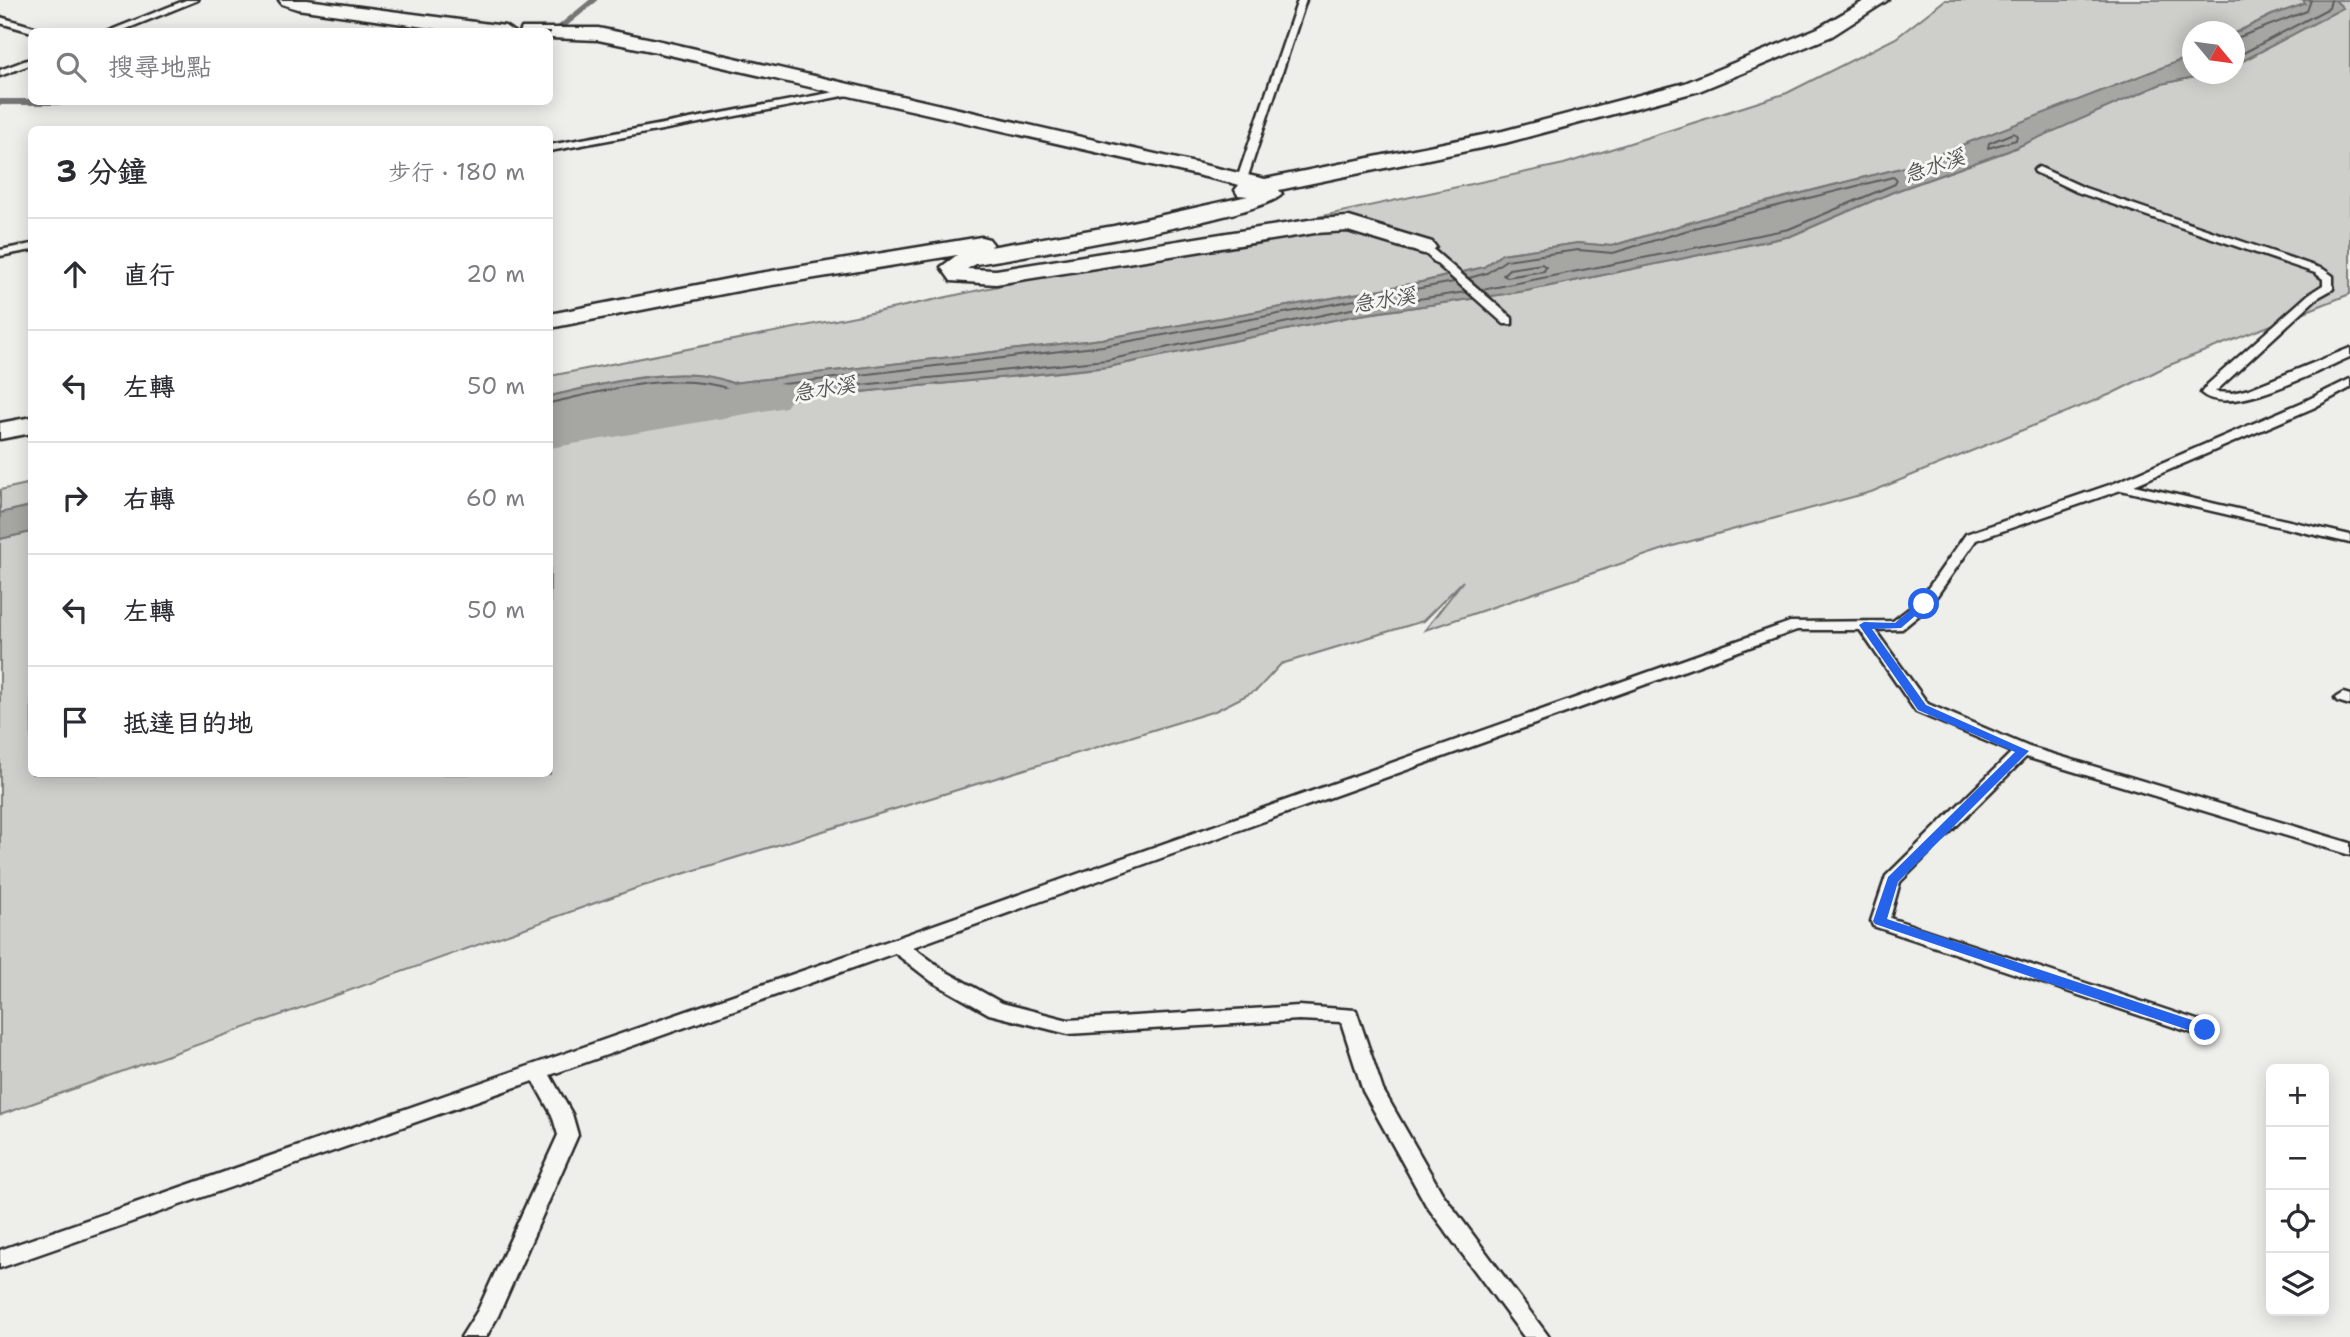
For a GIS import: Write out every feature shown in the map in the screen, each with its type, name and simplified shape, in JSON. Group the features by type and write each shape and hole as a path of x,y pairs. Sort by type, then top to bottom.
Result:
{"street":[{"path":"288,0 296,4 475,28"},
{"path":"553,320 748,282 1077,229 1253,183 1505,137 1692,87 1825,32 1879,0"},
{"path":"553,33 598,34 856,91 1253,183 1271,194 1254,202 1114,233 969,258 953,267 960,276 996,277 1288,230 1349,224 1424,247"},
{"path":"0,431 28,426"}],"lane":[{"path":"120,28 194,0"},
{"path":"1253,183 1302,0"},
{"path":"0,20 28,28"},
{"path":"0,73 28,62"},
{"path":"553,147 856,91"},
{"path":"2039,170 2081,190 2319,271 2329,278 2329,287 2313,296 2212,387 2207,393 2209,397 2219,400 2251,393 2350,352"},
{"path":"1424,247 1508,321"},
{"path":"0,253 28,248"},
{"path":"0,1259 898,945 1795,625 1898,626 1924,604 1971,537 2120,486 2308,405 2350,383"},
{"path":"2120,486 2350,539"},
{"path":"1864,625 1922,708 2023,751 2238,813 2350,849"},
{"path":"2023,751 1892,880 1880,921 2205,1030"},
{"path":"898,945 938,976 996,1009 1068,1027 1299,1013 1349,1015 1373,1091 1434,1199 1537,1337"},
{"path":"473,1337 487,1316 568,1135 562,1114 538,1072"}],"shaded area":[{"path":"1945,0 2303,0 2305,4 2272,15 2245,28 2245,21 2182,21 2182,60 1905,167 1719,214 1611,246 1578,243 1502,254 1484,267 1421,282 1102,339 732,383 712,377 666,375 592,386 553,395 553,375 891,309 1564,164 1787,93 1896,38"},
{"path":"2335,0 2350,0 2350,294 2167,366 2111,394 1871,492 1673,546 1425,630 1463,581 1423,621 1281,664 1257,690 1215,711 640,887 0,1115 0,539 28,533 28,777 553,777 553,429 634,415 1108,367 1353,316 1526,291 1791,236 1893,192 2008,151 2161,84 2182,80 2182,84 2245,84 2245,60 2342,8"},
{"path":"28,484 28,507 0,513 0,490"}],"water":[{"path":"2303,0 2335,0 2343,8 2245,60 2245,28 2272,15 2305,4"},
{"path":"2182,60 2182,80 2161,84 2008,151 1893,192 1791,236 1526,291 1353,316 1108,367 634,415 553,429 553,395 642,377 690,375 712,377 732,383 1102,339 1422,282 1484,267 1502,254 1578,243 1612,246 1719,214 1905,167"},
{"path":"28,507 28,533 0,539 0,513"}],"waterway":[{"path":"553,34 594,0"},
{"path":"0,102 28,102"},
{"name":"急水溪","path":"553,432 768,396"}],"route":[{"path":"1924,604 1898,626 1864,625 1922,708 2023,751 1892,880 1880,921 2205,1030"}]}
